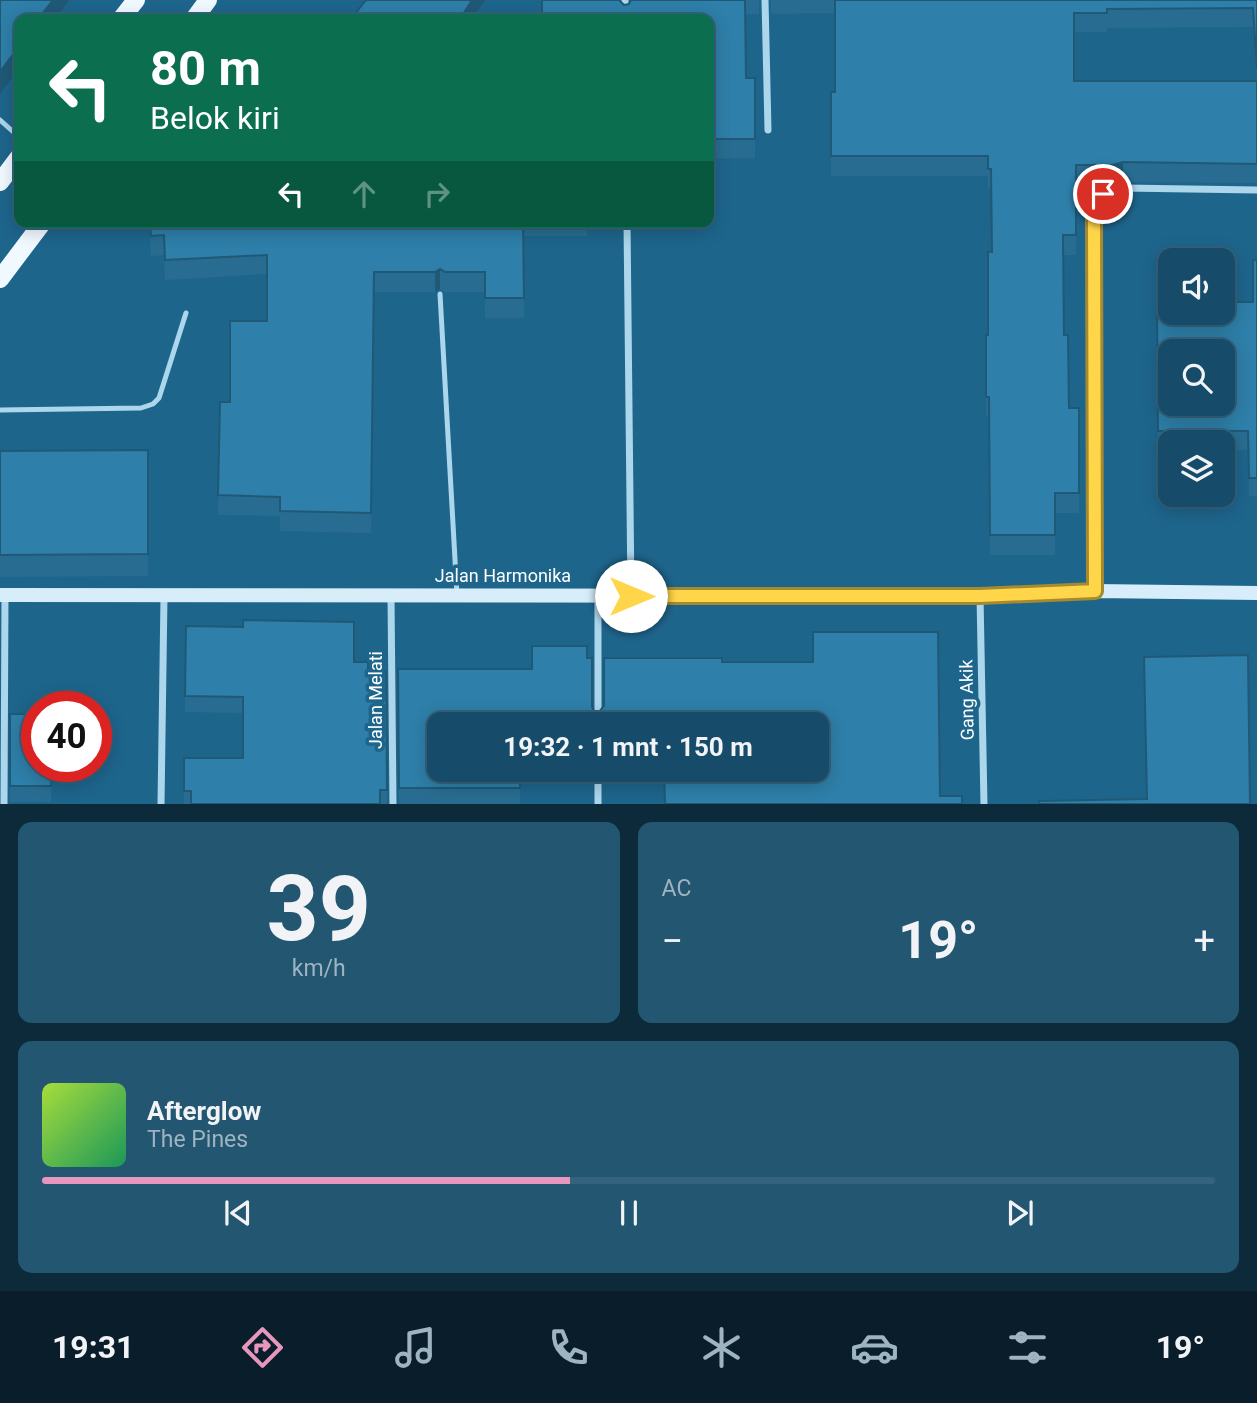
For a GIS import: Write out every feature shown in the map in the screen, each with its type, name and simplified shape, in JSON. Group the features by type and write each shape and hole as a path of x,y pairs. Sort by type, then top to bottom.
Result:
{"main road":[{"path":"125,14 136,0"},
{"path":"0,182 14,163"},
{"path":"0,279 38,228"}],"street":[{"path":"765,0 768,130"},
{"path":"1095,591 1094,215 1103,194 1123,188 1257,190"},
{"path":"627,228 631,596"},
{"name":"Jalan Harmonika","path":"2,595 980,596 1095,591 1257,593"},
{"path":"2,595 4,804"},
{"path":"161,804 164,595"},
{"name":"Jalan Melati","path":"391,595 393,804"},
{"path":"598,596 598,712"},
{"name":"Gang Akik","path":"980,596 984,804"},
{"path":"598,782 598,804"}],"lane":[{"path":"0,120 14,133"},
{"path":"440,294 457,595"},
{"path":"0,410 141,408 153,404 159,398 186,313"}],"building":[{"path":"0,0 53,0 42,14 14,14 14,53 0,72"},
{"path":"366,0 472,0 463,14 355,14"},
{"path":"542,0 619,0 624,5 631,0 745,0 746,78 755,78 755,139 714,139 714,14 542,14"},
{"path":"835,0 1257,0 1257,69 1253,8 1107,9 1107,13 1074,13 1074,81 1257,81 1257,164 1123,162 1112,165 1076,165 1076,235 1063,235 1064,335 1068,335 1069,408 1079,408 1079,493 1055,493 1055,535 990,535 986,335 988,252 992,252 991,169 988,169 988,156 831,156 831,92 835,92"},
{"path":"150,228 523,228 524,298 485,298 485,272 445,272 440,269 435,272 374,272 371,513 280,511 280,497 218,495 220,402 230,402 230,321 267,321 267,255 165,260 164,235 151,236"},
{"path":"1253,260 1257,260 1257,478 1249,478 1248,431 1158,431 1157,303 1158,325 1235,325 1235,302 1253,302"},
{"path":"148,450 148,554 0,555 0,451"},
{"path":"243,620 354,622 354,662 368,662 368,671 386,671 387,790 380,790 380,804 191,804 191,791 184,791 184,758 243,758 243,697 185,696 186,626 243,627"},
{"path":"813,632 938,632 940,796 962,796 962,804 665,804 664,782 829,782 829,712 599,712 604,706 604,658 722,658 722,662 813,662"},
{"path":"532,646 587,646 587,658 592,658 594,711 599,712 427,712 427,782 520,782 520,788 399,788 398,669 532,669"},
{"path":"1248,655 1250,804 1039,804 1039,801 1147,799 1144,657"},
{"path":"10,714 21,714 21,782 51,782 51,786 10,786"}],"route":[{"path":"631,596 980,596 1095,591 1094,215 1103,194"}]}
